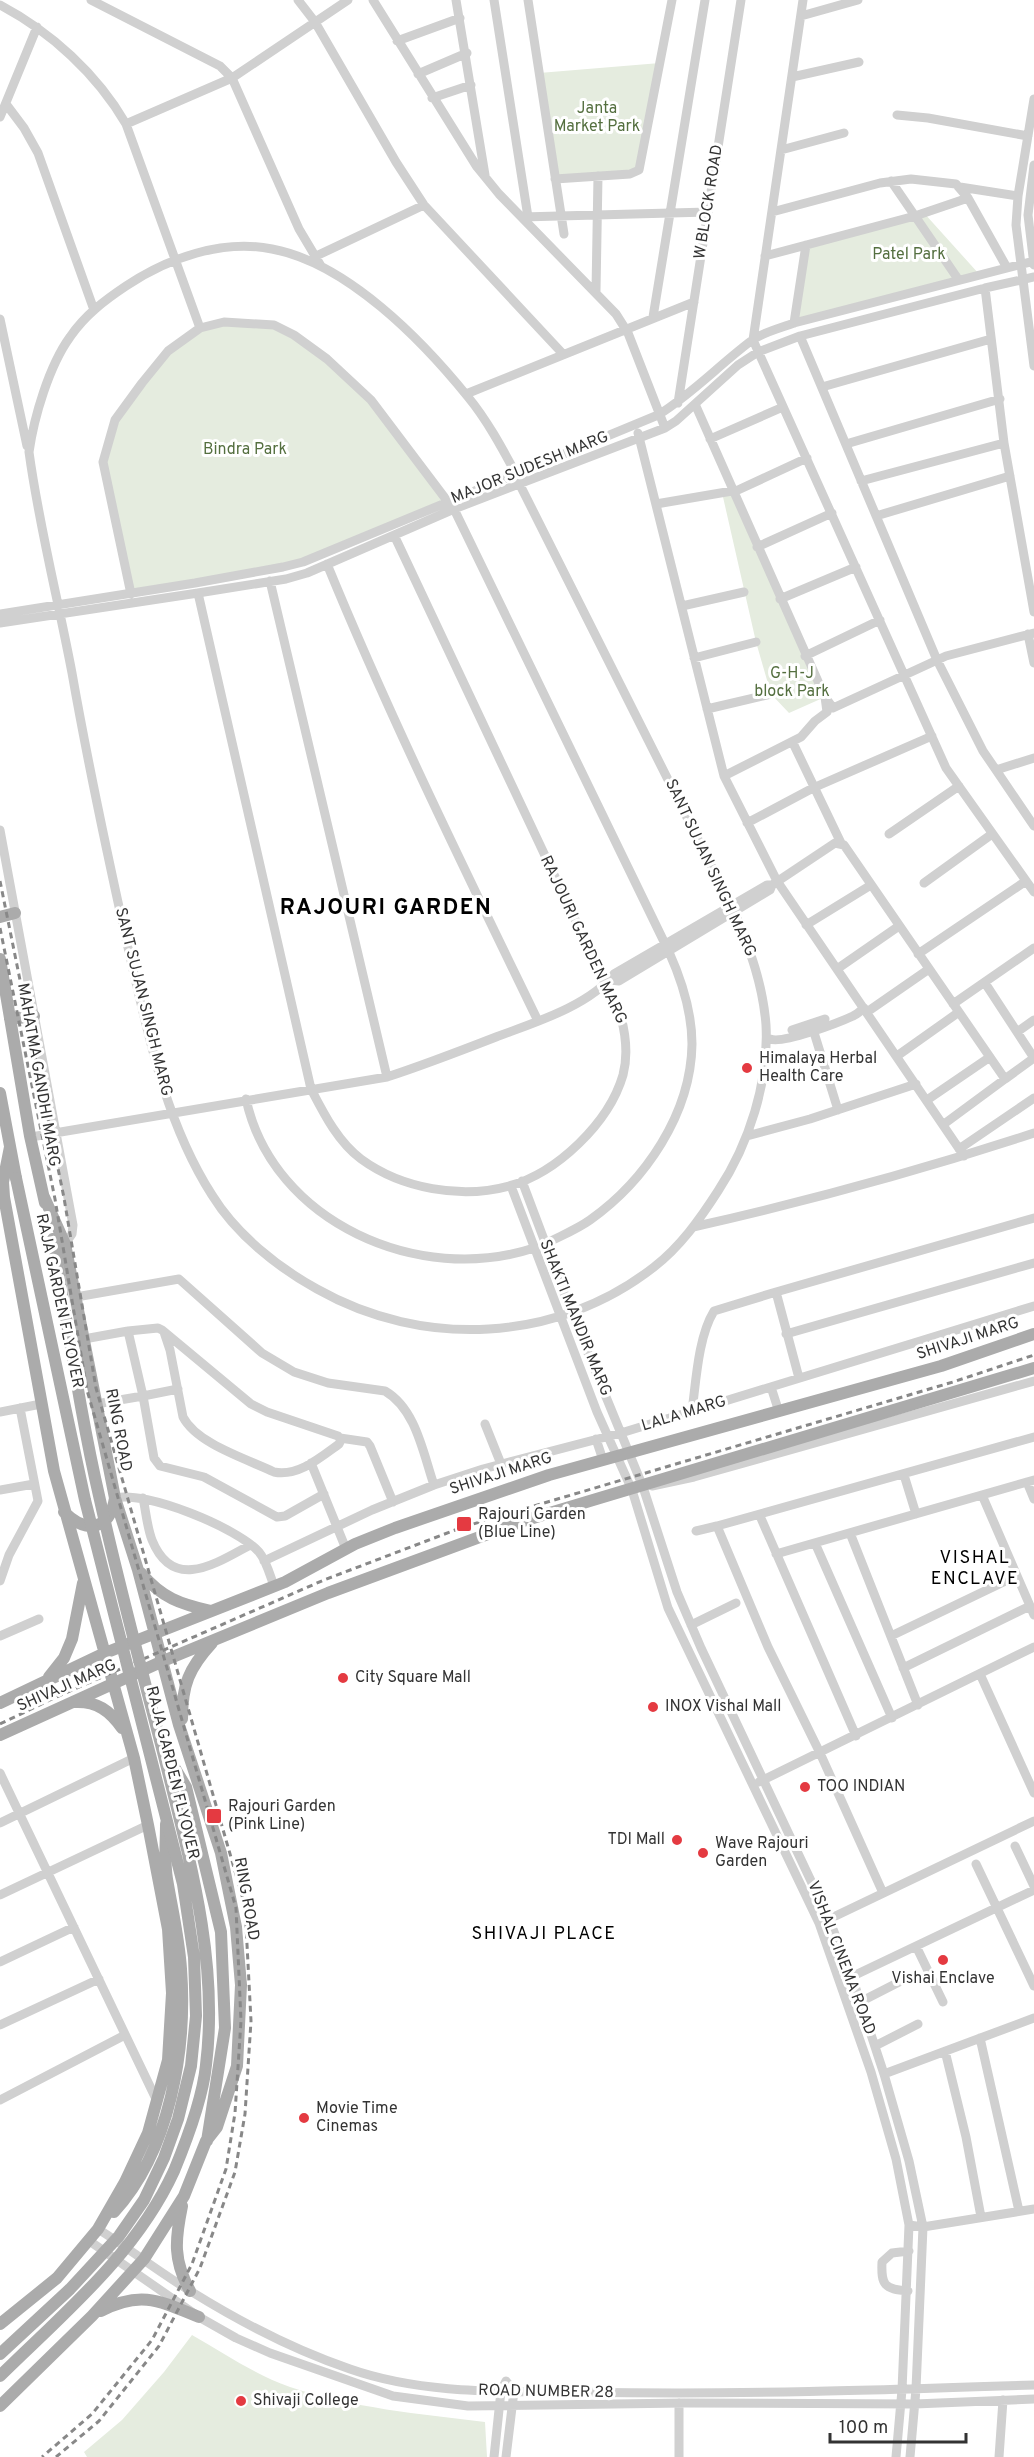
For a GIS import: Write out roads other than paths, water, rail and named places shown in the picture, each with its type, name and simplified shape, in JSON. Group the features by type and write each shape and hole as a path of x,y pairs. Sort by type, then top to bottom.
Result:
{"main road":[{"path":"0,917 15,913"},
{"name":"MAHATMA GANDHI MARG","path":"0,959 31,1137 44,1197"},
{"path":"10,1019 34,1016"},
{"path":"0,1093 5,1147 2,1182 41,1404 64,1511 85,1576 98,1635 134,1758 168,1929 172,1993 168,2060 148,2133 125,2182 98,2229"},
{"name":"RAJA GARDEN FLYOVER","path":"0,2354 70,2289 119,2236 144,2200 164,2158 178,2119 191,2066 196,2016 194,1957 183,1884 85,1500 16,1178 5,1147"},
{"name":"RAJA GARDEN FLYOVER","path":"0,2377 105,2272 129,2245 156,2208 175,2168 190,2127 206,2067 209,2018 206,1957 196,1883 99,1498 44,1197"},
{"name":"RING ROAD","path":"0,2406 92,2316 144,2259 184,2196 207,2141 218,2127 237,2066 241,1985 237,1927 221,1852 183,1735 138,1570 115,1498 65,1244 44,1197"},
{"name":"SHIVAJI MARG","path":"0,1703 105,1653 274,1586 346,1549 395,1528 549,1475 941,1366 1034,1334"},
{"name":"SHIVAJI MARG","path":"0,1735 112,1684 328,1593 523,1521 1034,1368"},
{"path":"64,1511 74,1522 83,1526 95,1525 109,1517 115,1498"},
{"path":"138,1570 154,1589 170,1599 212,1611"},
{"path":"46,1681 64,1658 72,1639 85,1576"},
{"path":"183,1735 182,1699 186,1679 198,1659 215,1640"},
{"path":"73,1702 96,1704 114,1716 128,1737"},
{"path":"161,1744 186,1787 221,1932 225,2028 207,2141"},
{"path":"0,2324 57,2278 131,2193 148,2161 163,2122 173,2089 180,2048 183,2006 176,1925 167,1878 166,1813"},
{"path":"184,2196 176,2250 181,2274 190,2292"},
{"path":"92,2316 118,2302 137,2298 157,2300 199,2317"},
{"path":"0,2377 15,2391"}],"street":[{"path":"91,0 220,66 232,78 314,257 321,266"},
{"path":"298,0 315,22 396,162 424,205 563,354"},
{"path":"126,124 232,78 348,0"},
{"path":"373,0 432,98 485,178 616,314 625,328 665,428"},
{"path":"456,0 467,53 485,178"},
{"path":"494,0 525,217"},
{"path":"528,0 564,234"},
{"path":"555,179 630,174 639,170 672,0"},
{"path":"653,317 705,0"},
{"name":"W BLOCK ROAD","path":"678,403 741,0"},
{"path":"804,0 753,340 946,768 1034,892"},
{"path":"801,16 858,0"},
{"path":"0,6 37,27 104,89 126,124 200,328"},
{"path":"398,41 460,18"},
{"path":"0,117 37,27"},
{"path":"418,74 467,53"},
{"path":"792,77 859,62"},
{"path":"432,98 471,85"},
{"path":"1034,99 1016,222 1022,279 1032,334 1034,366"},
{"path":"6,104 24,128 38,153 94,310"},
{"path":"897,115 1028,136"},
{"path":"781,150 844,133"},
{"path":"1034,165 1031,220 1034,262"},
{"path":"596,291 598,176"},
{"path":"772,212 891,181 919,179 1018,196"},
{"path":"891,181 958,279"},
{"path":"960,187 1006,266"},
{"path":"765,256 915,216 968,198"},
{"path":"314,257 424,205"},
{"path":"525,217 597,213 708,212"},
{"path":"1016,222 1031,220"},
{"path":"794,323 806,245"},
{"name":"SANT SUJAN SINGH MARG","path":"252,246 287,252 321,266 395,319 466,394 496,438 518,478 733,909 760,980 768,1039 761,1086 747,1136 727,1178 693,1227 657,1265 600,1302 572,1314 522,1327 465,1330 393,1322 360,1311 299,1279 274,1261 231,1220 212,1196 171,1112 156,1064 108,858 28,452 36,415 68,339 94,310 155,268 175,260 223,247 252,246"},
{"name":"MAJOR SUDESH MARG","path":"0,623 131,594 293,565 518,478 658,415 678,403 753,340 794,323 1006,266 1034,262"},
{"name":"MAJOR SUDESH MARG","path":"518,478 665,428 738,365 758,352 800,336 1034,277"},
{"path":"985,288 1004,443 1034,612"},
{"path":"466,394 694,302"},
{"path":"0,319 28,452"},
{"path":"131,594 103,462 115,420 168,351 200,328 224,322 274,325 294,335 327,359 371,400 451,505 668,948 681,980 689,1009 692,1045 687,1081 677,1114 642,1172 614,1201 589,1221 545,1244"},
{"path":"800,336 937,660 983,751 1034,826"},
{"path":"822,387 991,339"},
{"path":"846,444 1000,399"},
{"path":"695,404 805,656 825,697 833,708 937,660 1031,633 1034,663"},
{"path":"710,439 783,407"},
{"path":"635,425 724,776 775,883 837,969 962,1152"},
{"path":"861,481 1004,443"},
{"path":"656,504 732,491 807,458"},
{"path":"876,516 1010,476"},
{"name":"MAJOR SUDESH MARG","path":"0,614 60,610 198,593 297,576 394,535 451,505"},
{"path":"757,547 832,513"},
{"name":"RAJOURI GARDEN MARG","path":"198,593 311,1089 343,1142 360,1159 383,1172 449,1192 511,1186 571,1151 603,1116 617,1094 624,1073 625,1032 607,982 394,535"},
{"path":"327,564 373,673 445,829 538,1021"},
{"path":"293,565 297,576"},
{"path":"780,599 856,567"},
{"path":"270,581 387,1077"},
{"path":"682,606 744,592"},
{"path":"805,656 880,620"},
{"path":"694,658 756,642"},
{"path":"707,709 771,694"},
{"path":"724,776 801,737 819,717 827,712 825,697"},
{"path":"747,823 813,788 932,736"},
{"path":"793,742 841,843 1005,1079"},
{"path":"996,770 1034,758"},
{"path":"889,834 959,786"},
{"path":"0,830 73,1230 65,1244"},
{"path":"924,883 993,834"},
{"path":"31,1137 387,1077 436,1061 576,1004 607,982 614,974 668,948 770,890 775,883 835,843 841,843"},
{"path":"918,954 1026,881"},
{"path":"806,925 871,885"},
{"path":"837,969 899,926"},
{"path":"897,1056 985,983 1034,948"},
{"path":"768,1039 776,1041 812,1027 856,1015 929,969"},
{"path":"944,1124 1034,1058 985,983"},
{"path":"1017,1032 1034,1020"},
{"path":"812,1027 838,1110"},
{"path":"927,1100 990,1058"},
{"path":"747,1136 838,1110 916,1084"},
{"path":"962,1152 1034,1098"},
{"path":"246,1099 252,1122 266,1151 291,1187 315,1209 349,1229 381,1244 414,1254 453,1260 488,1259 534,1248"},
{"path":"693,1227 750,1214 1034,1133"},
{"name":"SHAKTI MANDIR MARG","path":"522,1181 572,1314 621,1433 623,1455"},
{"path":"511,1186 608,1436 623,1455"},
{"path":"692,1411 700,1356 709,1319 714,1311 1034,1218"},
{"path":"786,1334 1034,1263"},
{"path":"76,1297 179,1279 262,1353 294,1372 312,1380 385,1391 393,1396 411,1419 434,1485"},
{"path":"776,1292 798,1378"},
{"name":"LALA MARG","path":"264,1561 434,1485 501,1464 621,1433 1034,1306"},
{"path":"84,1339 153,1328 164,1332 251,1404 340,1438 367,1442 393,1502"},
{"path":"128,1331 154,1458 160,1466 204,1477 277,1517 285,1516 324,1494"},
{"path":"164,1332 170,1350 183,1417 188,1426 201,1438 274,1472 291,1472 311,1463 339,1444 340,1438"},
{"path":"637,1488 694,1478 1034,1380"},
{"path":"771,1387 778,1412"},
{"path":"96,1404 178,1389"},
{"path":"0,1412 41,1404"},
{"path":"0,1581 1,1570 36,1507 38,1498 20,1408"},
{"path":"485,1424 501,1464"},
{"path":"696,1531 760,1516 1034,1437"},
{"path":"596,1439 603,1460"},
{"name":"VISHAL CINEMA ROAD","path":"623,1455 701,1648 765,1779 829,1919 875,2046 909,2161 922,2227 916,2389 910,2457"},
{"path":"311,1463 346,1549"},
{"path":"904,1475 916,1514"},
{"path":"776,1554 1030,1481 1034,1499"},
{"path":"0,1490 34,1484"},
{"name":"VISHAL CINEMA ROAD","path":"637,1488 668,1608 819,1923 871,2072 892,2148 909,2225 908,2291 896,2457"},
{"path":"115,1498 129,1495 188,1511 228,1531 260,1552 274,1586"},
{"path":"903,1668 1032,1610 982,1495"},
{"path":"143,1498 152,1540 167,1563 178,1569 193,1570 206,1567 250,1545"},
{"path":"760,1516 856,1736"},
{"path":"717,1526 768,1647 820,1753 883,1893"},
{"path":"850,1533 918,1705"},
{"path":"815,1543 892,1718"},
{"path":"891,1636 1016,1576"},
{"path":"691,1625 736,1603"},
{"path":"0,1636 39,1619"},
{"path":"754,1785 1034,1647"},
{"path":"688,1653 701,1648"},
{"path":"980,1674 1034,1793"},
{"path":"0,1823 134,1758"},
{"path":"0,1773 157,2101"},
{"path":"819,1923 1034,1821"},
{"path":"0,1895 148,1825"},
{"path":"844,1992 853,1982 916,1946 1034,1888 1015,1846"},
{"path":"975,1864 1034,1986"},
{"path":"0,1962 74,1927"},
{"path":"916,1946 943,2002"},
{"path":"0,2025 99,1979"},
{"path":"860,2002 903,1980"},
{"path":"884,2074 1034,2018"},
{"path":"875,2046 918,2024"},
{"path":"0,2100 125,2035"},
{"path":"980,2038 1018,2211"},
{"path":"945,2051 966,2137 981,2217"},
{"path":"909,2225 922,2227 1034,2208"},
{"name":"ROAD NUMBER 28","path":"98,2229 190,2292 277,2340 351,2370 398,2382 468,2391 501,2391 506,2381 514,2391 658,2394 902,2390 1034,2385"},
{"name":"ROAD NUMBER 28","path":"88,2241 199,2317 236,2338 270,2353 393,2396 468,2406 679,2403 915,2404 1034,2399"},
{"path":"908,2291 888,2288 881,2277 882,2262 892,2253 909,2251"},
{"path":"270,2353 277,2340"},
{"path":"494,2457 501,2391"},
{"path":"506,2457 514,2406 514,2391"},
{"path":"999,2457 1003,2400"},
{"path":"679,2403 679,2457"}],"railway":[{"path":"0,881 64,1198 96,1388 245,1906 251,2021 245,2114 235,2172 200,2268 159,2346 99,2421 56,2457"},
{"path":"0,928 55,1199 87,1390 236,1908 241,2021 235,2113 226,2169 192,2264 152,2340 92,2414 42,2457"},
{"path":"0,1724 54,1698 324,1580 463,1527 953,1382 1034,1355"}],"place":[{"name":"Himalaya Herbal Health Care","path":"747,1068"},
{"name":"Rajouri Garden (Blue Line)","path":"464,1524"},
{"name":"City Square Mall","path":"343,1678"},
{"name":"INOX Vishal Mall","path":"653,1707"},
{"name":"TOO INDIAN","path":"805,1787"},
{"name":"Rajouri Garden (Pink Line)","path":"214,1816"},
{"name":"TDI Mall","path":"677,1840"},
{"name":"Wave Rajouri Garden","path":"703,1853"},
{"name":"Vishai Enclave","path":"943,1960"},
{"name":"Movie Time Cinemas","path":"304,2118"},
{"name":"Shivaji College","path":"241,2401"}],"district":[{"name":"RAJOURI GARDEN","path":"386,908"},
{"name":"VISHAL ENCLAVE","path":"975,1568"},
{"name":"SHIVAJI PLACE","path":"544,1934"}],"park label":[{"name":"Janta Market Park","path":"597,118"},
{"name":"Patel Park","path":"909,255"},
{"name":"Bindra Park","path":"245,450"},
{"name":"G-H-J block Park","path":"792,683"}]}
